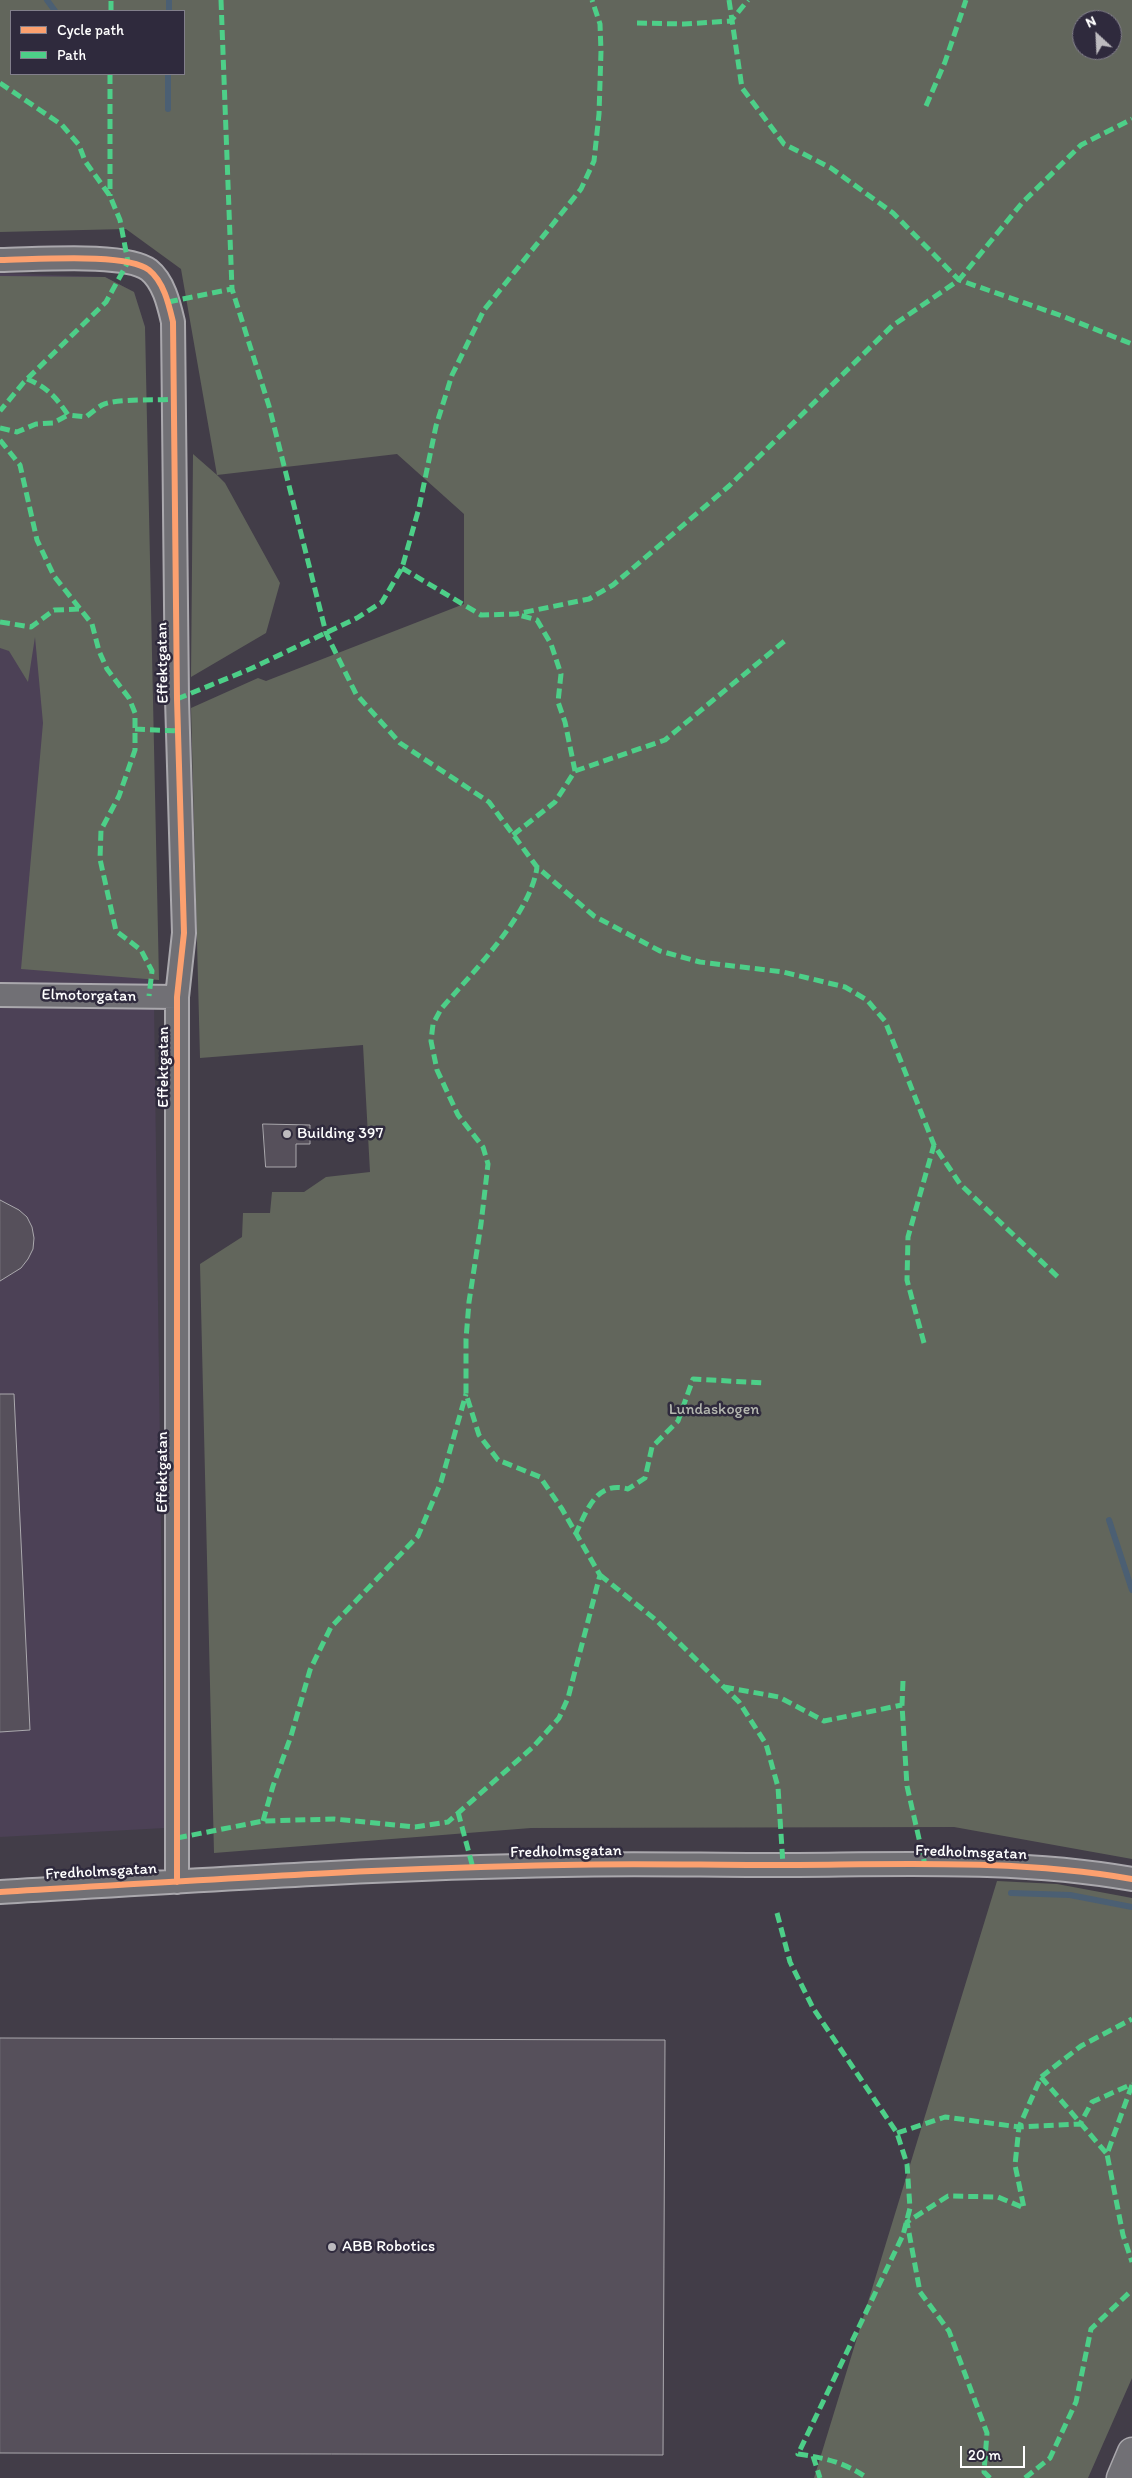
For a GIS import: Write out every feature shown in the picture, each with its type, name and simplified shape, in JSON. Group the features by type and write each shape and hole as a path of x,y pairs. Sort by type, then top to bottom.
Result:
{"main road":[{"path":"1121,2478 1132,2452"}],"street":[{"name":"Effektgatan","path":"0,260 103,260 128,262 140,266 148,269 157,278 168,302 172,322 177,699 184,933 177,997 177,1882"},
{"name":"Elmotorgatan","path":"0,995 177,997"},
{"name":"Fredholmsgatan","path":"0,1892 177,1882 564,1865 877,1864 1015,1868 1108,1875 1132,1879"}],"shaded area":[{"path":"0,273 105,277 134,292 145,327 165,1828 0,1837"}],"green space":[{"name":"Lundaskogen","path":"0,0 1132,0 1132,1859 954,1827 531,1828 214,1853 200,1264 242,1237 243,1213 270,1213 272,1192 304,1192 326,1177 370,1172 363,1045 200,1058 191,708 258,678 266,681 464,604 464,514 397,454 217,475 181,269 126,229 0,232"},
{"path":"0,276 105,277 134,292 145,327 159,980 21,969 43,723 35,637 28,682 9,651 0,648"},
{"path":"193,454 225,483 280,583 266,633 191,677"},
{"path":"997,1881 1057,1884 1132,1898 1132,2378 1088,2478 814,2478"}],"building":[{"path":"263,1124 310,1125 310,1144 296,1144 296,1167 266,1167"},
{"path":"0,1200 19,1210 27,1217 32,1227 34,1238 33,1249 21,1268 0,1281"},
{"path":"0,1394 14,1394 30,1730 0,1732"},
{"name":"ABB Robotics","path":"0,2038 665,2040 663,2455 0,2453"}],"waterway":[{"path":"47,0 54,10"},
{"path":"169,0 169,10"},
{"path":"168,75 168,109"},
{"path":"1109,1520 1132,1590"},
{"path":"1011,1893 1070,1895 1132,1907"}],"marked path":[{"path":"111,0 111,10"},
{"path":"221,0 232,289"},
{"path":"177,699 250,669 357,618 382,602 402,568 419,508 436,426 452,375 484,310 581,189 594,161 599,114 601,51 600,24 592,0"},
{"path":"729,0 742,88 784,144 831,168 893,213 959,280 1062,316 1132,344"},
{"path":"637,23 684,24 731,21 748,0"},
{"path":"926,106 945,62 966,0"},
{"path":"110,75 110,196"},
{"path":"0,83 62,125 79,145 85,161 110,196 120,220 128,262 106,302 24,382 0,411"},
{"path":"402,568 481,615 516,614 589,599 613,585 729,486 892,326 959,280 1022,203 1081,145 1132,119"},
{"path":"168,302 232,289 269,406 326,633 356,694 400,743 489,802 537,867 594,916 660,951 700,962 783,972 845,987 867,1000 885,1021 934,1145 960,1184 1061,1280"},
{"path":"27,379 40,385 50,393 68,415 86,417 102,405 116,401 173,399"},
{"path":"0,428 17,432 36,424 53,423 68,415"},
{"path":"0,440 20,465 37,540 54,576 92,624 99,651 107,669 129,698 135,713 135,750 119,796 101,830 100,859 116,931 141,950 152,971 149,996"},
{"path":"0,622 31,627 54,610 81,609"},
{"path":"513,835 555,802 575,771 565,722 558,702 561,674 551,644 537,620 519,615"},
{"path":"575,771 665,740 787,639"},
{"path":"135,729 178,731"},
{"path":"177,1838 263,1821 334,1819 415,1827 448,1822 534,1746 559,1718 568,1698 600,1575 562,1509 540,1477 498,1460 479,1435 466,1394 466,1339 469,1302 488,1164 483,1147 458,1115 437,1070 431,1041 433,1024 441,1009 483,961 524,904 537,867"},
{"path":"924,1343 907,1280 908,1237 934,1145"},
{"path":"575,1535 589,1508 600,1493 617,1487 628,1489 645,1478 652,1447 678,1421 693,1379 764,1383"},
{"path":"263,1821 310,1670 331,1627 418,1536 441,1482 466,1394"},
{"path":"600,1575 656,1620 739,1702 766,1744 778,1787 783,1865"},
{"path":"903,1681 902,1705 907,1786 925,1865"},
{"path":"724,1687 779,1697 824,1721 902,1705"},
{"path":"458,1812 473,1868"},
{"path":"777,1913 790,1962 813,2008 897,2133 907,2164 910,2208 903,2235 798,2454 834,2462 850,2468 867,2478"},
{"path":"990,2478 984,2472 987,2433 949,2331 920,2292 907,2222 948,2196 998,2197 1024,2208 1015,2165 1019,2127 1041,2077 1081,2046 1132,2019"},
{"path":"1041,2077 1107,2154"},
{"path":"897,2133 945,2117 1019,2127 1080,2124 1092,2102 1132,2084"},
{"path":"1132,2085 1107,2154 1123,2235 1132,2262"},
{"path":"1025,2478 1050,2458 1076,2402 1091,2329 1132,2290"},
{"path":"813,2456 820,2478"}],"cycle path":[{"path":"0,260 78,258 137,264 149,270 159,281 170,308 173,322 177,699 184,933 177,997 177,1882"},
{"path":"0,1892 352,1872 589,1864 997,1865 1087,1872 1132,1879"}],"place":[{"name":"Building 397","path":"287,1134"},
{"name":"ABB Robotics","path":"332,2247"}]}
